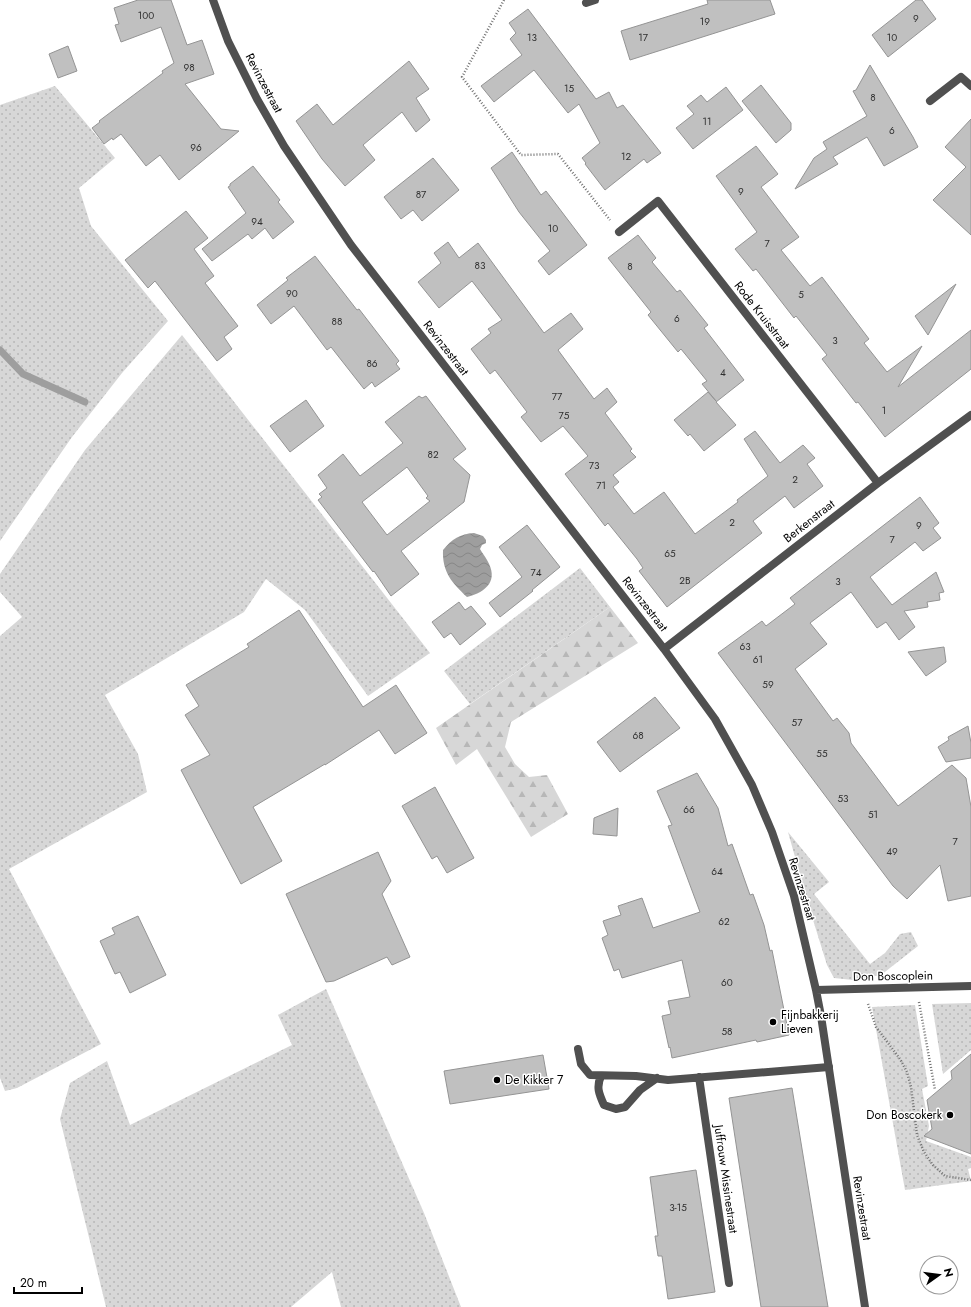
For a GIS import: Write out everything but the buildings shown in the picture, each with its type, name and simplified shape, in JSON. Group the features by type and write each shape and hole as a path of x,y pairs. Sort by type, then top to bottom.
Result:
{"street":[{"name":"Revinzestraat","path":"213,0 228,41 257,99 284,146 351,245 664,649 715,719 752,785 772,832 794,896 816,990 865,1307"},
{"path":"586,2 595,0"},
{"path":"930,101 962,77 971,86"},
{"name":"Rode Kruisstraat","path":"619,232 658,201 878,483"},
{"name":"Berkenstraat","path":"664,649 878,483 971,414"},
{"name":"Don Boscoplein","path":"816,990 971,986"},
{"path":"578,1049 581,1064 590,1075 601,1076 636,1076 668,1080 829,1067"},
{"path":"601,1076 597,1087 600,1097 604,1105 616,1109 625,1107 640,1090 657,1078"},
{"name":"Juffrouw Missinestraat","path":"699,1077 729,1283"}],"path":[{"path":"504,0 462,77 521,155 558,154 619,232"},
{"path":"917,987 935,1090"},
{"path":"865,988 869,1010 876,1027 900,1059 907,1072 911,1087 917,1134 924,1152 932,1165 946,1176 971,1180"}],"green space":[{"path":"55,86 115,158 79,188 91,226 168,321 122,373 72,437 0,541 0,105"},
{"path":"182,335 430,653 368,696 305,610 266,579 244,612 105,695 138,754 147,792 9,869 101,1044 17,1088 5,1091 0,1078 0,636 22,617 0,592 0,574 85,450"},
{"path":"580,568 610,607 470,704 444,671"},
{"path":"610,607 638,643 511,722 505,747 515,764 529,777 547,775 568,814 531,837 477,749 456,765 436,728"},
{"path":"788,832 829,882 814,894 870,964 885,953 900,934 911,932 918,946 881,975 853,980 834,978 827,965"},
{"path":"326,989 424,1213 461,1307 341,1307 332,1272 291,1307 106,1307 60,1119 70,1083 107,1061 130,1125 292,1045 278,1015"},
{"path":"971,1003 971,1050 943,1074 932,1004"},
{"path":"915,1005 928,1086 922,1089 929,1126 926,1141 971,1157 971,1168 968,1169 971,1181 905,1190 872,1007"}],"water":[{"path":"474,533 483,536 486,540 486,543 482,545 480,549 490,567 492,574 489,584 485,588 474,595 467,597 457,587 446,571 443,550 457,538"}],"waterway":[{"path":"0,350 23,374 85,402"}],"place":[{"name":"Fijnbakkerij Lieven","path":"773,1022"},
{"name":"De Kikker 7","path":"497,1080"},
{"name":"Don Boscokerk","path":"950,1115"}]}
